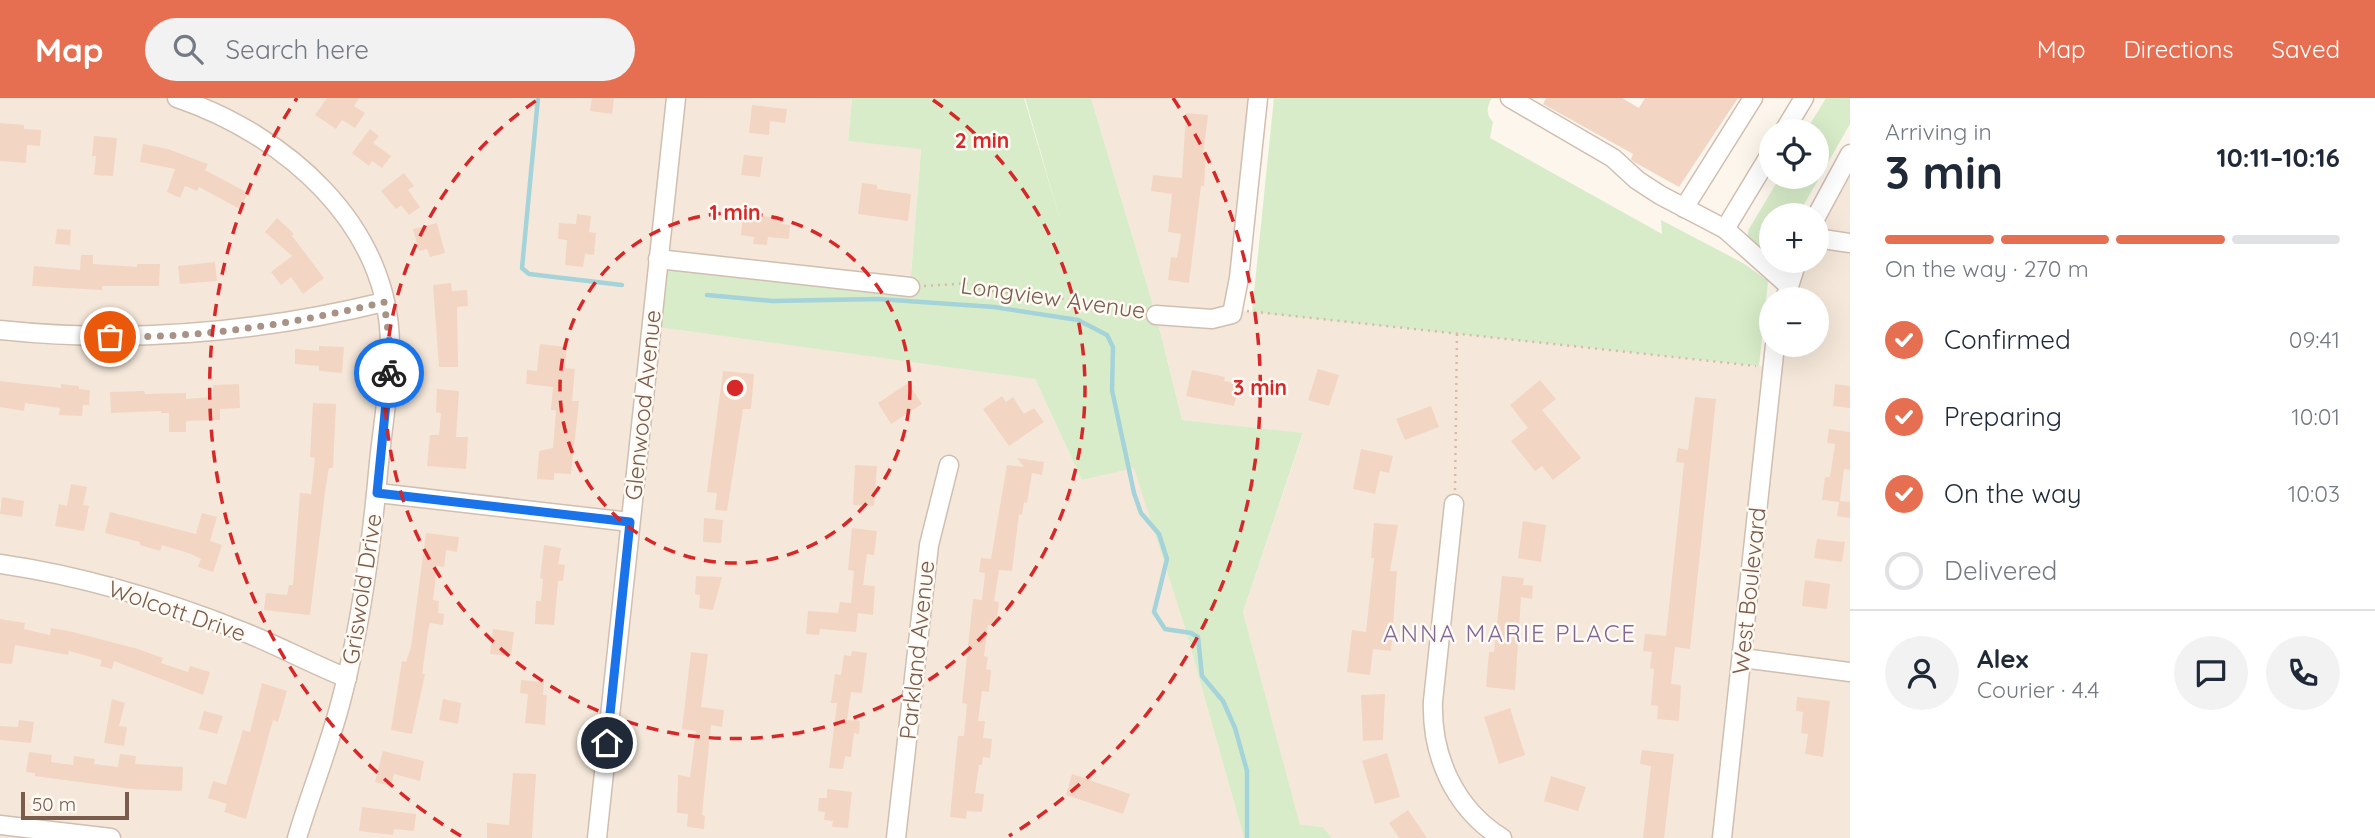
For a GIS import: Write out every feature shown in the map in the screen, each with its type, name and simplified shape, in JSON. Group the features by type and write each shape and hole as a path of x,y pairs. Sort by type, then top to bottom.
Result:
{"street":[{"name":"Griswold Drive","path":"177,98 212,110 249,129 306,171 348,221 361,241 374,269 384,302 390,345 377,493 347,678 326,755 297,838"},
{"name":"Glenwood Avenue","path":"597,838 676,98"},
{"path":"1233,310 1258,98"},
{"path":"1510,98 1613,158 1637,180 1725,229 1781,287"},
{"path":"1684,208 1752,98"},
{"path":"1791,119 1804,98"},
{"path":"1824,203 1850,154"},
{"path":"1725,229 1759,173"},
{"path":"1829,239 1850,243"},
{"path":"658,259 910,287"},
{"path":"0,330 91,337 168,336 257,328 384,302"},
{"name":"Longview Avenue","path":"1156,315 1222,319 1233,310"},
{"name":"West Boulevard","path":"1722,838 1774,357"},
{"name":"Parkland Avenue","path":"897,838 929,545 949,465"},
{"path":"377,493 630,522"},
{"path":"1454,504 1433,701 1434,733 1439,756 1458,796 1475,817 1502,838"},
{"name":"Wolcott Drive","path":"0,564 87,582 164,603 245,633 347,678"},
{"path":"1742,658 1850,672"},
{"path":"0,825 111,838"}],"path":[{"name":"Longview Avenue","path":"910,287 970,283 981,290 1137,306 1152,310 1156,315"},
{"path":"1233,310 1759,366"},
{"path":"1454,504 1457,334"}],"shaded area":[{"path":"0,98 852,98 848,141 921,148 910,287 651,325 1035,379 1082,480 1134,467 1185,628 1244,838 0,838"},
{"path":"1091,98 1258,98 1234,310 1772,367 1773,357 1829,357 1829,287 1789,287 1793,273 1829,273 1829,203 1824,203 1850,154 1850,838 1332,838 1323,827 1300,826 1243,612 1303,434 1182,420 1156,315"}],"green space":[{"path":"852,98 1024,98 1064,233 1025,98 1091,98 1156,315 1182,420 1303,433 1243,612 1300,825 1323,827 1332,838 1244,838 1185,628 1134,468 1082,480 1035,379 651,326 658,259 910,287 921,149 848,141"},
{"path":"1274,98 1492,98 1488,110 1493,122 1490,138 1662,234 1661,220 1743,263 1768,281 1767,287 1759,287 1759,366 1252,312"},
{"path":"1826,98 1850,98 1850,124 1829,161 1829,119 1813,119"},
{"path":"1773,189 1813,189 1805,203 1764,203"},
{"path":"1759,212 1759,248 1747,238"}],"building":[{"path":"327,98 359,98 354,106 365,113 355,128 342,120 336,129 315,115"},
{"path":"592,98 614,98 612,114 590,111"},
{"path":"1546,98 1622,98 1639,108 1645,98 1738,98 1679,187 1634,162 1631,159 1633,154 1543,104"},
{"path":"752,105 787,109 785,123 770,121 769,135 749,133"},
{"path":"1186,113 1208,115 1203,156 1206,156 1204,186 1201,186 1189,283 1168,280 1171,257 1177,258 1181,234 1168,232 1172,194 1151,191 1153,175 1182,178"},
{"path":"0,123 41,130 40,146 27,145 26,163 0,161"},
{"path":"370,129 379,136 373,143 391,156 382,168 372,161 369,166 352,153"},
{"path":"94,136 117,138 113,176 94,175"},
{"path":"143,144 168,149 208,164 205,170 248,193 240,209 199,187 197,191 185,186 180,198 167,192 175,169 140,162"},
{"path":"744,155 763,157 760,177 741,175"},
{"path":"404,173 414,186 408,190 420,207 409,215 401,205 396,209 381,191"},
{"path":"862,183 877,185 877,189 911,194 908,221 858,214"},
{"path":"577,214 591,216 589,232 596,233 594,255 585,254 583,267 565,265 567,240 558,239 559,223 576,224"},
{"path":"743,214 782,218 781,224 790,225 789,239 768,237 767,245 753,244 754,237 741,235"},
{"path":"277,218 294,234 292,236 324,278 303,294 291,277 281,285 271,272 292,256 265,232"},
{"path":"437,223 445,253 430,257 427,249 419,251 413,229"},
{"path":"57,229 71,230 70,245 55,244"},
{"path":"81,255 93,255 93,264 137,267 137,264 160,264 159,286 102,286 102,290 32,286 34,266 80,270"},
{"path":"215,262 217,281 180,284 178,266"},
{"path":"451,283 452,291 467,290 468,306 457,307 458,367 439,367 433,285"},
{"path":"540,344 567,347 565,368 575,369 572,401 579,401 571,474 554,473 554,480 537,479 539,451 553,448 556,410 551,410 553,387 526,384 527,370 537,371"},
{"path":"319,346 344,347 342,373 319,371 319,366 295,364 295,349 319,351"},
{"path":"1318,369 1339,375 1329,406 1308,400"},
{"path":"1192,370 1225,377 1224,381 1239,384 1234,406 1186,396"},
{"path":"723,371 754,374 751,409 743,409 727,511 715,510 717,493 707,492"},
{"path":"1540,380 1556,399 1542,410 1581,458 1553,480 1542,466 1535,471 1511,441 1528,428 1510,405"},
{"path":"0,381 61,388 61,384 79,386 79,389 90,390 89,405 83,405 82,416 59,415 60,408 25,403 24,411 0,407"},
{"path":"908,383 922,404 891,424 878,403"},
{"path":"239,384 240,408 220,409 220,420 186,421 186,432 169,432 169,413 111,413 110,392 186,393 186,399 213,397 213,385"},
{"path":"1835,384 1850,386 1850,408 1833,406"},
{"path":"437,389 459,391 456,437 468,437 466,469 427,466 430,435 439,435 441,413 436,412"},
{"path":"1002,396 1006,402 1013,397 1024,414 1034,408 1044,422 1009,446 983,409"},
{"path":"1695,397 1716,399 1690,649 1675,647 1671,684 1681,685 1679,721 1657,719 1658,706 1651,705 1654,669 1650,668 1652,652 1643,651 1645,634 1666,636 1684,463 1676,462 1678,448 1688,450"},
{"path":"313,403 336,404 333,468 329,468 326,485 310,615 264,610 266,593 287,595 289,585 293,585 300,493 311,494 315,458 310,457"},
{"path":"1431,406 1439,427 1405,440 1396,419"},
{"path":"1829,429 1850,432 1850,470 1844,469 1840,501 1850,502 1850,518 1837,516 1839,502 1822,500 1825,477 1830,477 1835,444 1827,443"},
{"path":"1361,449 1393,456 1389,473 1380,471 1375,494 1353,489"},
{"path":"1017,458 1044,462 1042,475 1032,473 1027,503 1024,502 1022,515 1019,514 1012,571 999,570 994,601 999,602 996,626 988,625 984,656 988,657 986,669 991,670 989,692 982,691 978,721 985,721 983,738 992,739 990,758 983,757 982,765 979,765 975,793 984,794 982,812 967,811 966,819 950,817 958,736 964,736 967,704 962,703 973,599 982,600 985,573 979,572 981,558 991,559 1007,465 1024,467"},
{"path":"855,465 877,466 874,506 853,505"},
{"path":"71,484 87,487 83,505 89,506 84,531 55,526 59,504 67,506"},
{"path":"2,497 24,501 22,517 0,514"},
{"path":"110,512 196,534 202,513 217,517 210,541 222,545 213,572 198,567 201,559 191,554 162,545 160,551 140,545 140,542 105,533"},
{"path":"704,518 723,520 721,543 703,542"},
{"path":"1523,521 1546,525 1541,562 1518,558"},
{"path":"1374,523 1398,525 1390,571 1397,571 1391,651 1373,649 1370,675 1347,672 1352,630 1366,632 1374,558 1371,558"},
{"path":"852,528 877,531 874,555 867,554 863,585 875,586 873,615 858,613 856,632 820,629 819,635 806,634 808,611 838,613 840,602 851,603 854,571 848,570"},
{"path":"426,533 459,537 457,552 446,550 444,567 437,566 433,600 439,601 438,613 444,614 443,625 430,623 422,674 425,674 412,734 391,730 402,661 406,662 411,647"},
{"path":"1817,539 1845,542 1842,562 1814,558"},
{"path":"544,545 561,548 558,564 565,565 563,581 558,581 554,625 535,624 536,601 541,601 543,579 540,578"},
{"path":"696,576 722,577 713,610 699,608 700,595 695,594"},
{"path":"1502,576 1524,578 1523,585 1533,586 1532,599 1521,597 1515,690 1486,687 1489,652 1494,652"},
{"path":"1805,580 1830,584 1827,609 1802,606"},
{"path":"0,619 25,623 24,629 50,635 51,628 138,649 163,658 161,663 188,672 190,666 210,672 203,695 114,661 112,669 100,666 102,660 69,651 68,655 15,645 12,664 0,663"},
{"path":"493,629 514,632 511,656 490,654"},
{"path":"852,651 867,653 862,693 851,692 847,720 860,721 859,734 854,733 851,757 845,756 843,769 829,768 837,703 831,703 835,674 841,675 844,655 851,656"},
{"path":"691,652 708,654 701,707 724,710 722,727 711,725 702,815 705,816 704,829 687,827 688,814 677,813 678,775 690,777 696,731 682,729"},
{"path":"521,680 544,682 543,695 547,695 545,725 525,723 528,694 520,693"},
{"path":"262,683 287,691 278,722 273,720 246,819 224,812 227,804 208,798 213,781 226,785 243,730 250,732"},
{"path":"1385,694 1383,740 1363,741 1361,695"},
{"path":"1797,697 1830,701 1823,757 1805,754 1808,734 1801,733 1803,712 1796,711"},
{"path":"112,699 125,703 119,726 127,727 124,746 104,743"},
{"path":"443,699 461,703 458,724 439,720"},
{"path":"1510,708 1525,755 1499,764 1484,717"},
{"path":"204,711 223,716 217,734 199,729"},
{"path":"19,720 34,722 31,743 0,740 0,726 18,727"},
{"path":"1642,750 1674,754 1664,838 1643,838 1651,766 1640,764"},
{"path":"383,751 424,761 420,781 394,774 391,786 375,782"},
{"path":"29,752 52,755 51,762 73,765 74,756 95,759 94,764 118,767 120,754 136,756 135,764 183,767 182,791 132,789 35,776 35,773 26,772"},
{"path":"1387,753 1400,797 1375,804 1362,761"},
{"path":"513,773 536,774 532,838 487,838 487,823 509,825"},
{"path":"1072,774 1130,794 1123,814 1066,795"},
{"path":"1551,776 1586,787 1578,811 1544,801"},
{"path":"827,789 852,792 848,828 832,827 833,821 824,820 825,812 818,811 819,798 827,798"},
{"path":"362,807 416,814 414,831 394,829 393,835 359,831"},
{"path":"1408,810 1427,838 1399,838 1389,823"}],"waterway":[{"path":"538,98 522,268 529,274 622,285"},
{"path":"707,295 772,301 878,299 994,307 1078,320 1107,335 1113,347 1112,390 1134,493 1141,513 1159,534 1167,559 1154,612 1165,629 1191,633 1198,637 1202,676 1223,701 1235,728 1247,771 1247,838"}],"way so far":[{"path":"110,337 168,336 257,328 384,302 390,345 389,373"}],"district":[{"name":"ANNA MARIE PLACE","path":"1510,634"}],"route":[{"path":"389,373 377,493 630,522 607,743"}]}
